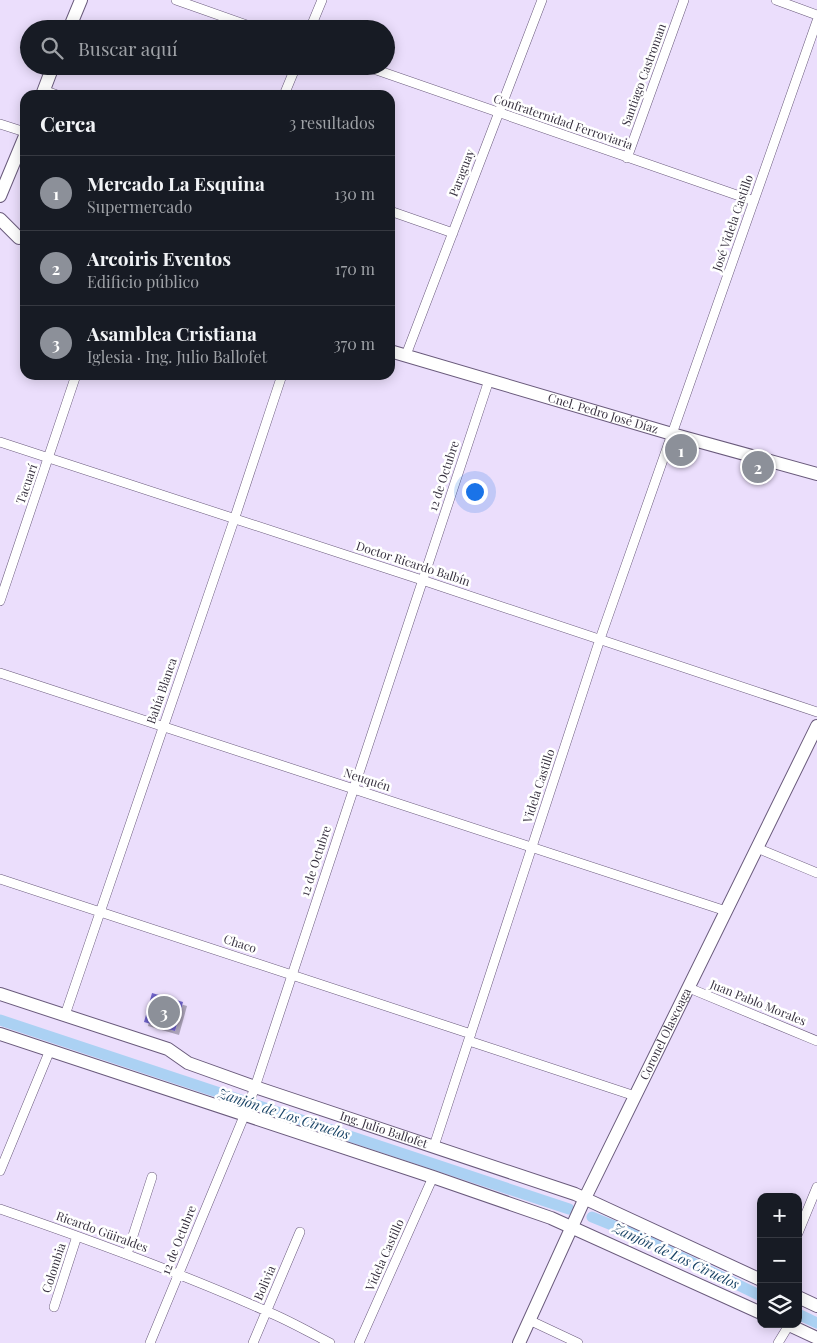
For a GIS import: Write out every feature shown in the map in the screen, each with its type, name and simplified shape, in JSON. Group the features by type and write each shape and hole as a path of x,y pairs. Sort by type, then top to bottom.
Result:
{"street":[{"path":"73,20 81,0"},
{"path":"176,0 233,20"},
{"path":"314,20 322,0"},
{"name":"Paraguay","path":"406,355 542,0"},
{"name":"Santiago Castroman","path":"627,158 684,0"},
{"path":"776,0 817,15"},
{"name":"José Videla Castillo","path":"672,434 817,21"},
{"path":"44,90 50,75"},
{"path":"286,90 292,75"},
{"name":"Confraternidad Ferroviaria","path":"390,75 498,114 754,201"},
{"path":"0,124 20,132"},
{"path":"0,196 20,146"},
{"path":"395,213 453,233"},
{"path":"0,219 20,237"},
{"path":"0,233 20,238"},
{"name":"Cnel. Pedro José Díaz","path":"395,352 672,434 817,474"},
{"name":"Tacuarí","path":"0,601 74,380"},
{"name":"Bahía Blanca","path":"65,1015 280,380"},
{"name":"12 de Octubre","path":"150,1343 246,1112 489,380"},
{"name":"Videla Castillo","path":"434,1146 600,639 672,434"},
{"name":"Doctor Ricardo Balbín","path":"0,442 817,712"},
{"name":"Neuquén","path":"0,673 726,911"},
{"name":"Coronel Olascoaga","path":"519,1343 573,1228 585,1198 817,726"},
{"path":"757,848 817,873"},
{"name":"Chaco","path":"0,879 292,975 635,1096"},
{"name":"Juan Pablo Morales","path":"689,988 817,1041"},
{"name":"Ing. Julio Ballofet","path":"0,994 168,1049 188,1063 253,1091 434,1146 562,1189 757,1278"},
{"path":"0,1034 246,1112 551,1218 757,1310"},
{"path":"0,1171 50,1050"},
{"path":"126,1254 152,1177"},
{"name":"Videla Castillo","path":"359,1343 433,1177"},
{"path":"802,1223 817,1187"},
{"name":"Ricardo Güiraldes","path":"0,1210 77,1236 178,1274 267,1311 330,1343"},
{"name":"Bolivia","path":"253,1343 300,1232"},
{"name":"Colombia","path":"54,1307 77,1236"},
{"path":"802,1299 817,1306"},
{"path":"529,1320 578,1343"},
{"path":"778,1343 786,1328"},
{"path":"795,1328 817,1338"}],"building":[{"path":"152,993 183,1002 175,1031 144,1022"}],"waterway":[{"name":"Zanjón de Los Ciruelos","path":"0,1020 569,1209"},
{"name":"Zanjón de Los Ciruelos","path":"592,1217 629,1232 757,1294"},
{"name":"Zanjón de Los Ciruelos","path":"802,1316 817,1323"}],"place":[{"name":"Mercado La Esquina","path":"681,450"},
{"name":"Arcoiris Eventos","path":"758,467"},
{"name":"Asamblea Cristiana","path":"164,1012"}]}
